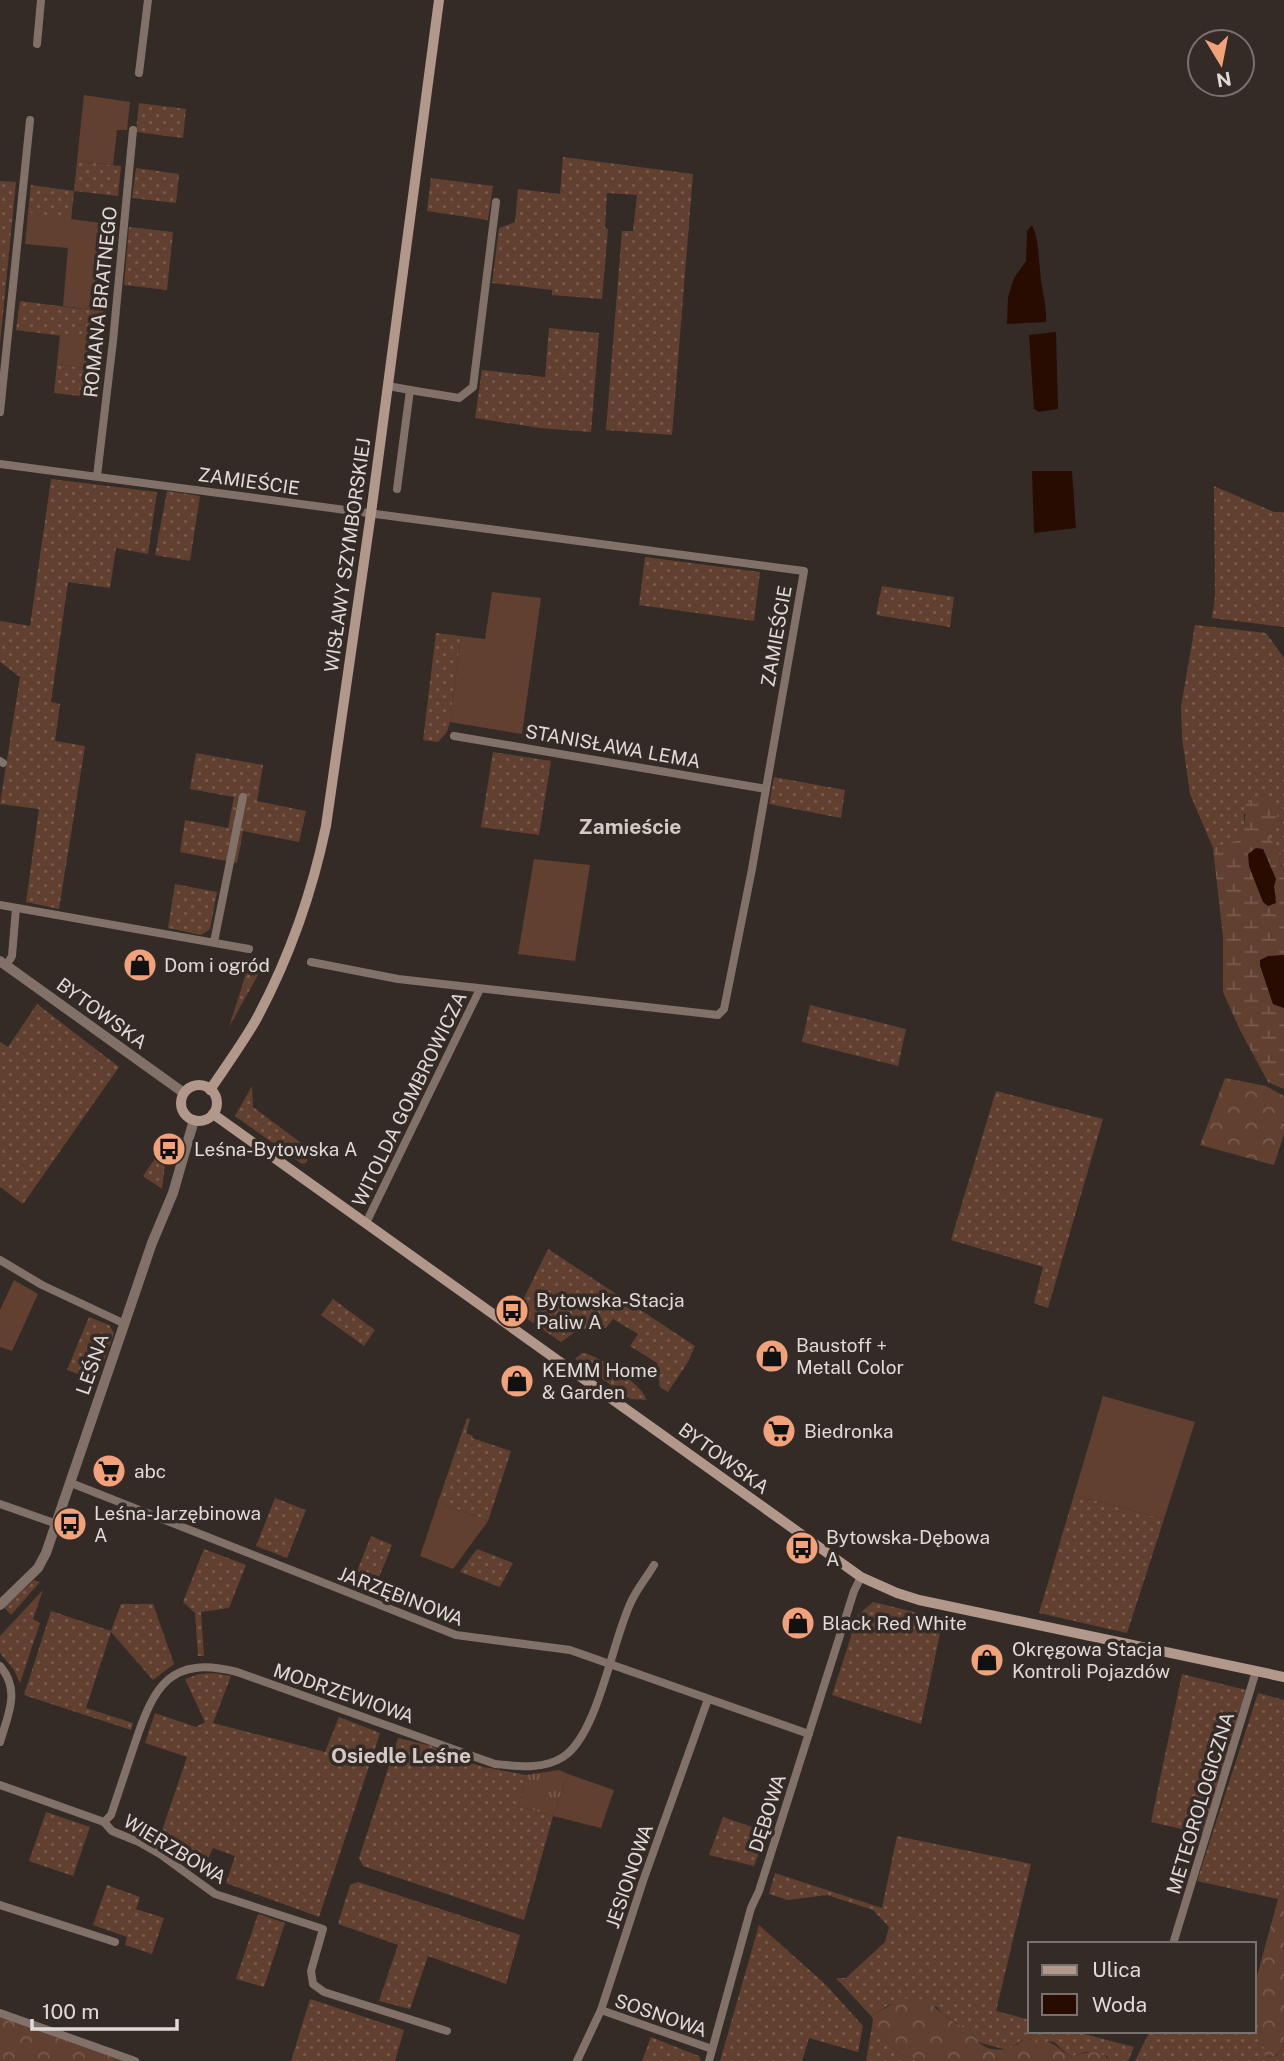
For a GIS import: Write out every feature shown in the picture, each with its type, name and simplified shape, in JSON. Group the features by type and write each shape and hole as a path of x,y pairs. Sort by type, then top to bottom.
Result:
{"main road":[{"name":"WISŁAWY SZYMBORSKIEJ","path":"210,1090 256,1018 287,957 317,869 332,796 439,0"},
{"path":"196,1086 210,1090 216,1101 213,1114 206,1119 194,1120 186,1116 181,1101 184,1093 196,1086"},
{"name":"BYTOWSKA","path":"213,1114 861,1577 919,1600 1284,1677"}],"street":[{"path":"37,44 41,0"},
{"path":"139,73 148,0"},
{"path":"0,412 30,120"},
{"name":"ROMANA BRATNEGO","path":"97,476 133,130"},
{"path":"388,386 459,398 473,387 496,202"},
{"path":"397,489 410,390"},
{"name":"ZAMIEŚCIE","path":"0,464 804,571 729,988 724,1009 718,1014 398,979 311,962"},
{"name":"STANISŁAWA LEMA","path":"454,736 766,789"},
{"path":"214,942 243,797"},
{"path":"0,905 249,949"},
{"path":"3,963 12,956 16,908"},
{"name":"BYTOWSKA","path":"3,963 184,1093"},
{"name":"WITOLDA GOMBROWICZA","path":"366,1223 480,989"},
{"name":"LEŚNA","path":"0,1605 41,1563 57,1524 152,1243 173,1193 194,1120"},
{"path":"0,1260 27,1278 125,1324"},
{"name":"JARZĘBINOWA","path":"71,1483 456,1635 555,1647 609,1663 809,1734"},
{"path":"0,1504 57,1524"},
{"name":"MODRZEWIOWA","path":"104,1822 111,1815 147,1706 162,1685 187,1669 209,1666 237,1672 389,1725 479,1760 495,1764 549,1764 573,1750 582,1739 631,1602 654,1565"},
{"name":"DĘBOWA","path":"709,2061 751,1908 759,1891 854,1591 861,1577"},
{"path":"0,1666 7,1675 13,1698 0,1742"},
{"name":"METEOROLOGICZNA","path":"1174,1942 1256,1671"},
{"name":"JESIONOWA","path":"577,2061 600,2010 708,1699"},
{"path":"0,1785 104,1822"},
{"name":"WIERZBOWA","path":"104,1822 111,1831 160,1854 215,1894 323,1929 311,1971 313,1984 324,1992 447,2031"},
{"path":"0,1905 115,1942"},
{"name":"SOSNOWA","path":"600,2010 712,2049"},
{"path":"0,2012 135,2061"}],"green space":[{"path":"84,95 130,102 127,130 117,130 113,165 77,161"},
{"path":"139,103 186,109 183,138 136,132"},
{"path":"563,157 693,174 672,435 606,430 622,231 633,231 637,195 607,193 605,228 608,229 602,299 552,295 552,290 492,283 499,228 515,222 518,189 560,194"},
{"path":"77,161 121,166 118,196 74,191"},
{"path":"136,168 179,174 176,203 132,198"},
{"path":"431,178 493,186 488,220 427,211"},
{"path":"0,181 16,182 0,344"},
{"path":"31,185 74,191 71,220 28,213"},
{"path":"28,213 115,225 106,312 63,306 68,248 25,244"},
{"path":"129,227 173,232 167,290 124,285"},
{"path":"20,301 106,312 103,341 16,330"},
{"path":"549,328 599,333 591,432 540,428 475,418 482,370 545,377"},
{"path":"60,335 103,341 100,370 57,364"},
{"path":"57,364 100,370 97,398 54,393"},
{"path":"51,479 157,492 148,554 116,548 110,588 68,582 51,702 60,704 55,741 85,746 59,909 26,902 39,809 0,804 20,677 0,662 0,621 30,626"},
{"path":"1214,486 1274,512 1284,512 1284,627 1212,618 1215,597"},
{"path":"167,491 200,496 190,561 155,555"},
{"path":"645,557 760,572 754,621 639,605"},
{"path":"882,586 954,597 950,627 876,615"},
{"path":"492,592 541,598 522,734 450,722 461,636 485,639"},
{"path":"1195,625 1266,633 1284,658 1284,870 1279,863 1281,853 1266,833 1244,813 1244,827 1238,840 1213,848 1190,794 1182,738 1181,707"},
{"path":"436,633 461,636 450,722 447,732 438,742 423,740"},
{"path":"493,752 551,761 539,835 481,827"},
{"path":"196,753 263,765 257,801 306,811 299,842 243,831 237,863 180,852 185,820 228,828 234,797 190,789"},
{"path":"774,777 845,790 841,818 769,804"},
{"path":"1257,797 1266,798 1278,816 1266,833 1281,853 1279,863 1284,870 1284,955 1260,965 1273,1004 1284,1008 1284,1089 1268,1082 1223,992 1223,937 1213,848 1238,840 1244,827 1246,804","holes":["1263,849 1271,870 1276,898 1263,902 1249,866"]},
{"path":"534,859 590,865 575,961 518,954"},
{"path":"175,884 217,892 210,929 201,935 168,928"},
{"path":"250,961 263,966 229,1027"},
{"path":"37,1004 119,1067 23,1204 0,1187 0,1042 8,1047"},
{"path":"810,1005 906,1029 898,1066 802,1042"},
{"path":"1225,1078 1266,1086 1284,1096 1284,1134 1274,1165 1200,1145"},
{"path":"252,1086 253,1107 305,1146 310,1155 306,1163 302,1164 235,1116"},
{"path":"996,1091 1103,1119 1048,1308 1034,1303 1043,1267 951,1240"},
{"path":"168,1140 171,1142 162,1189 143,1176"},
{"path":"548,1249 695,1346 668,1392 660,1387 657,1363 630,1346 638,1334 613,1319 606,1328 578,1330 561,1342 517,1312"},
{"path":"14,1280 38,1294 12,1351 0,1347 0,1310"},
{"path":"333,1299 375,1330 364,1346 321,1315"},
{"path":"89,1317 109,1325 114,1333 97,1381 67,1370"},
{"path":"582,1353 598,1358 619,1371 638,1387 646,1400 630,1399 575,1359"},
{"path":"1103,1396 1195,1422 1164,1519 1074,1495"},
{"path":"467,1418 470,1419 466,1433 473,1436 472,1438 511,1451 488,1521 438,1502"},
{"path":"1074,1495 1164,1519 1127,1633 1039,1613"},
{"path":"275,1498 306,1510 287,1558 256,1546"},
{"path":"438,1502 488,1521 453,1569 420,1556"},
{"path":"371,1536 392,1545 373,1592 352,1584"},
{"path":"204,1549 246,1565 229,1608 201,1612 204,1656 198,1656 195,1613 183,1602"},
{"path":"477,1549 513,1563 500,1587 460,1572"},
{"path":"34,1580 40,1582 11,1615 4,1607"},
{"path":"43,1590 33,1619 40,1623 20,1683 14,1670 0,1653 0,1636"},
{"path":"873,1602 943,1619 921,1724 832,1695 858,1615"},
{"path":"121,1604 153,1604 174,1664 153,1680 111,1632 86,1708 133,1723 131,1730 24,1695 51,1611 111,1631"},
{"path":"214,1673 231,1676 213,1723 325,1752 339,1717 380,1733 319,1917 226,1883 235,1856 213,1848 208,1859 158,1842 187,1757 145,1743 155,1713 196,1727 205,1722 185,1679"},
{"path":"1182,1674 1246,1690 1204,1834 1151,1822"},
{"path":"1258,1693 1284,1700 1284,1890 1278,1899 1197,1881"},
{"path":"398,1738 432,1746 453,1758 484,1767 526,1775 518,1806 553,1816 524,1920 363,1866 359,1858"},
{"path":"559,1770 568,1774 553,1816 518,1806 526,1775"},
{"path":"568,1774 614,1790 601,1828 553,1816"},
{"path":"46,1812 90,1827 73,1876 29,1861"},
{"path":"723,1817 767,1832 754,1866 709,1855"},
{"path":"897,1836 1031,1864 996,2011 1028,2019 1028,2033 1081,2033 1134,2047 1128,2061 1110,2061 1107,2056 1086,2052 1070,2057 1054,2042 1024,2039 1007,2050 978,2042 974,2035 937,2007 890,2004 871,2016 836,1978 846,1978 885,1942 889,1927 873,1910 827,1895 788,1900 769,1894 775,1873 882,1908"},
{"path":"358,1882 520,1935 506,1984 428,1956 410,2009 379,2001 398,1945 338,1924 350,1885"},
{"path":"107,1885 140,1897 136,1909 164,1918 152,1954 125,1945 127,1937 93,1925"},
{"path":"1284,1890 1284,2038 1281,2050 1275,2056 1265,2057 1259,2024 1256,2022 1256,1980 1278,1899"},
{"path":"258,1914 285,1923 264,1987 236,1979"},
{"path":"759,1925 825,1984 863,2026 858,2052 809,2038 802,2061 720,2061"},
{"path":"918,1998 991,2049 1002,2050 1024,2039 1040,2040 1054,2045 1070,2057 1097,2053 1110,2061 920,2061 897,2052 872,2026 871,2016 901,1999"},
{"path":"310,1999 404,2030 395,2061 291,2061"},
{"path":"0,2017 123,2061 0,2061"},
{"path":"1256,2022 1259,2024 1266,2057 1276,2056 1281,2050 1284,2038 1284,2061 1135,2061 1149,2033 1256,2033"},
{"path":"872,2026 897,2052 920,2061 866,2061"},
{"path":"651,2037 699,2056 701,2061 642,2061"}],"water":[{"path":"1032,225 1037,242 1046,322 1007,324 1008,297 1014,278 1026,261 1027,231"},
{"path":"1056,332 1058,409 1039,412 1034,409 1029,335"},
{"path":"1032,471 1072,471 1076,528 1034,533"},
{"path":"1256,848 1263,849 1276,879 1276,903 1268,906 1263,902 1249,866 1248,854"},
{"path":"1284,955 1284,1008 1273,1004 1260,960 1268,956"}],"place":[{"name":"Dom i ogród","path":"140,965"},
{"name":"Leśna-Bytowska A","path":"169,1149"},
{"name":"Bytowska-Stacja Paliw A","path":"512,1311"},
{"name":"Baustoff + Metall Color","path":"772,1356"},
{"name":"KEMM Home & Garden","path":"517,1381"},
{"name":"Biedronka","path":"779,1431"},
{"name":"abc","path":"109,1471"},
{"name":"Leśna-Jarzębinowa A","path":"70,1524"},
{"name":"Bytowska-Dębowa A","path":"802,1548"},
{"name":"Black Red White","path":"798,1623"},
{"name":"Okręgowa Stacja Kontroli Pojazdów","path":"987,1660"}],"district":[{"name":"Zamieście","path":"630,826"},
{"name":"Osiedle Leśne","path":"401,1755"}]}
